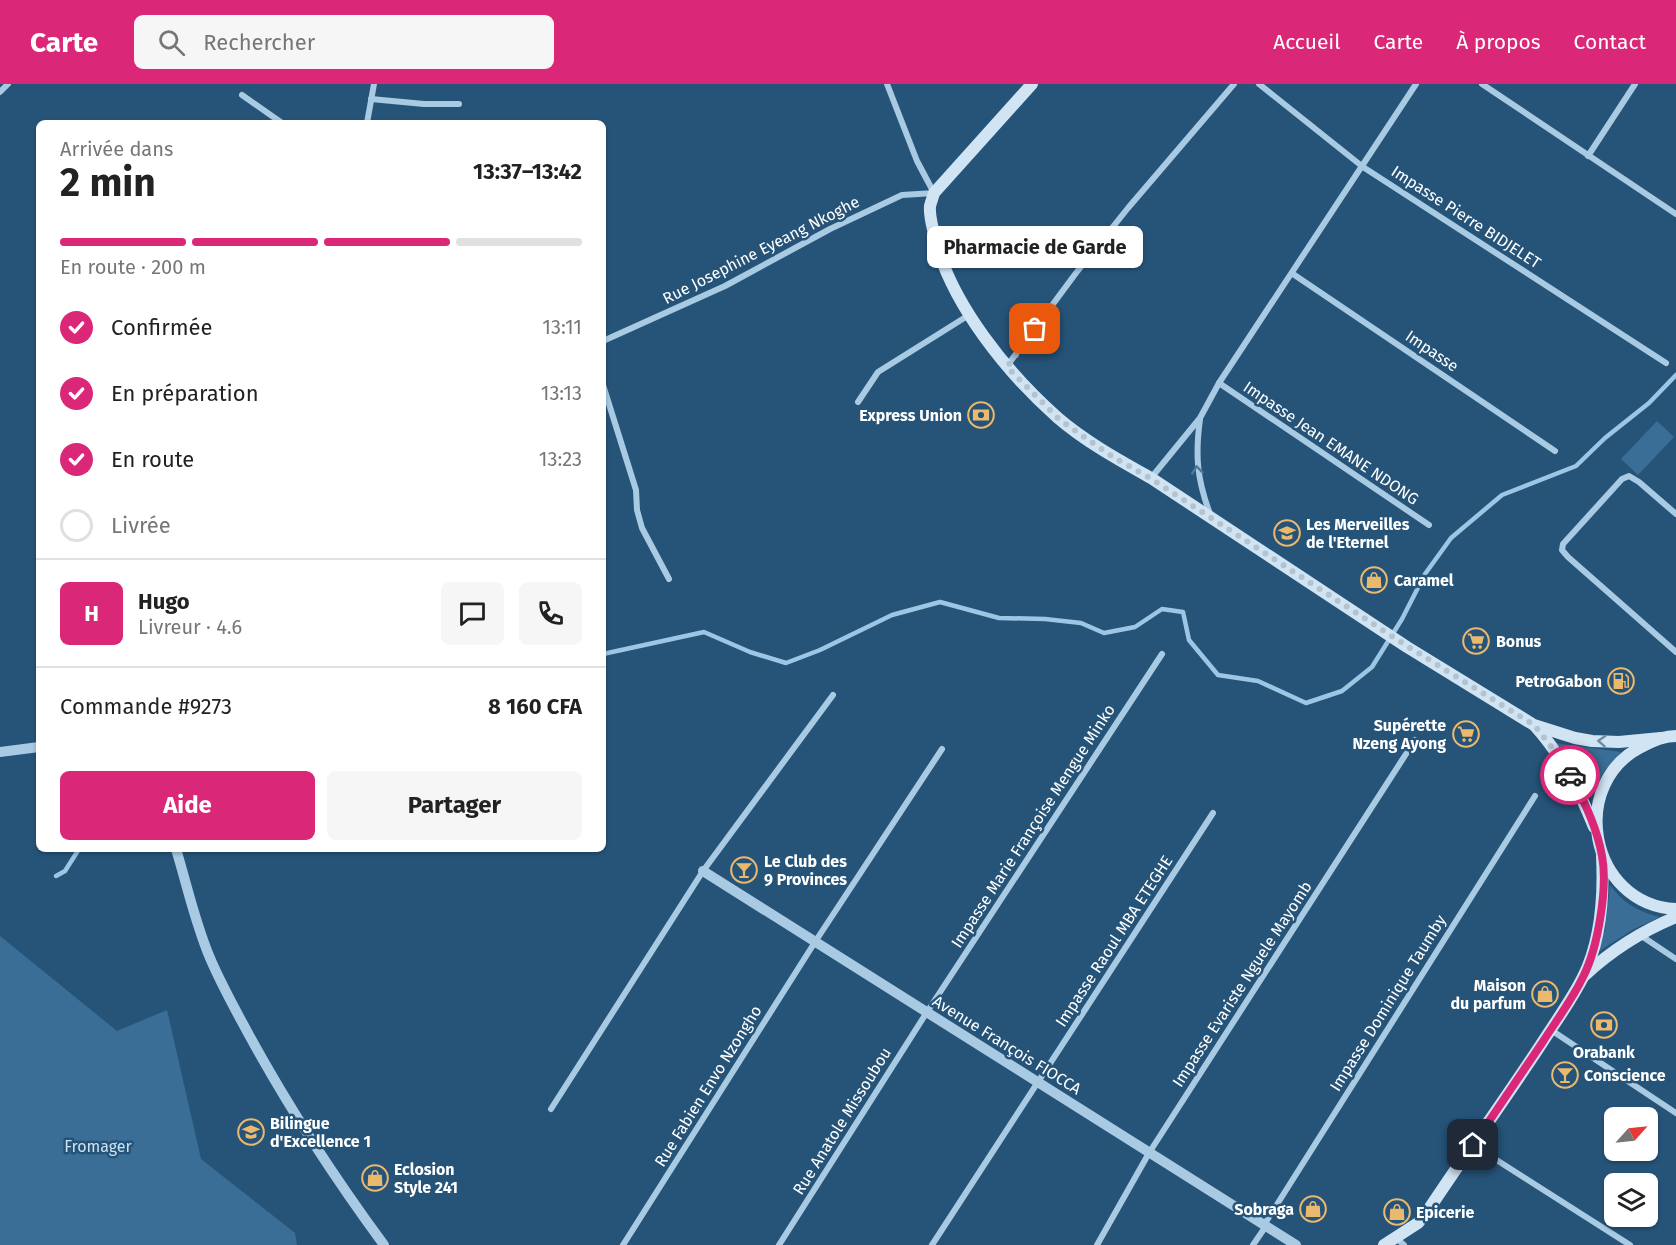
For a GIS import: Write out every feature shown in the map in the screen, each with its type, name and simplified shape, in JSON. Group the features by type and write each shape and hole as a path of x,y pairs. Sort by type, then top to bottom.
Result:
{"main road":[{"path":"1032,84 934,193 930,207 931,224 937,248 969,315 1007,367 1060,420 1113,457 1150,478 1407,646 1534,725 1575,738 1599,742 1627,742 1671,736"},
{"path":"1384,1245 1400,1241 1418,1223 1473,1145 1584,976 1596,939 1603,889 1602,856 1597,834 1580,792 1561,759 1534,725"},
{"path":"1597,834 1597,810 1604,786 1617,766 1635,750 1671,736"},
{"path":"1602,856 1617,880 1639,898 1665,909 1676,909"},
{"path":"1584,976 1602,959 1640,935 1676,917"}],"street":[{"path":"0,92 8,84"},
{"path":"368,120 374,84"},
{"path":"887,84 917,161 934,193"},
{"path":"1007,367 1076,273 1128,208 1234,84"},
{"name":"Impasse Pierre BIDJELET","path":"1259,84 1363,166 1666,363"},
{"path":"1150,478 1200,418 1219,383 1293,274 1416,84"},
{"path":"1482,84 1676,214"},
{"path":"1588,156 1635,84"},
{"path":"242,95 278,120"},
{"path":"371,99 424,104 459,104"},
{"name":"Rue Josephine Eyeang Nkoghe","path":"606,340 725,286 830,229 902,195 934,193"},
{"name":"Impasse","path":"1293,274 1555,451"},
{"path":"858,402 878,372 969,315"},
{"name":"Impasse Jean EMANE NDONG","path":"1219,383 1429,525"},
{"path":"606,395 636,490 637,510 642,528 669,579"},
{"path":"1200,418 1196,447 1198,475 1212,520"},
{"path":"1676,514 1629,476 1622,479 1607,495 1563,544 1562,550 1676,652"},
{"name":"Impasse Marie Françoise Mengue Minko","path":"927,1012 1162,654"},
{"path":"551,1109 703,871 833,695"},
{"name":"Impasse Evariste Nguele Mayomb","path":"1097,1245 1149,1153 1415,740"},
{"path":"0,752 36,747"},
{"name":"Rue Fabien Envo Nzongho","path":"623,1245 814,942 942,749"},
{"name":"Impasse Dominique Taumby","path":"1253,1245 1535,796"},
{"name":"Impasse Raoul MBA ETEGHE","path":"932,1245 1213,813"},
{"path":"177,852 202,937 226,993 302,1126 384,1245"},
{"name":"Avenue François FIOCCA","path":"703,871 1296,1245"},
{"path":"1640,935 1676,959"},
{"name":"Rue Anatole Missoubou","path":"779,1245 927,1012"},
{"path":"1550,1030 1676,1113"},
{"path":"1473,1145 1630,1245"}],"green space":[{"path":"1657,421 1674,437 1638,475 1621,459"},
{"path":"1555,743 1621,752 1604,771 1591,798"},
{"path":"1610,885 1632,906 1660,917 1632,930 1598,952 1605,930"},
{"name":"Fromager","path":"0,936 117,1031 167,1010 201,1159 295,1233 297,1245 0,1245"}],"waterway":[{"path":"606,653 704,632 750,652 786,663 820,650 892,615 940,602 999,618 1045,619 1081,623 1104,633 1135,627 1162,609 1183,612 1189,640 1218,675 1258,681 1306,703 1342,691 1372,667 1402,619 1425,574 1451,538 1502,495 1576,466 1605,438 1649,403 1676,375"},
{"path":"56,876 65,871 77,852"}],"way so far":[{"path":"1035,329 1007,367 1060,420 1113,457 1150,478 1281,565 1534,725 1561,759 1570,775"}],"place":[{"name":"Pharmacie de Garde","path":"1035,329"},
{"name":"Express Union","path":"981,415"},
{"name":"Les Merveilles de l'Eternel","path":"1287,533"},
{"name":"Caramel","path":"1374,580"},
{"name":"Bonus","path":"1476,641"},
{"name":"PetroGabon","path":"1621,681"},
{"name":"Supérette Nzeng Ayong","path":"1466,734"},
{"name":"Le Club des 9 Provinces","path":"744,870"},
{"name":"Maison du parfum","path":"1545,994"},
{"name":"Orabank","path":"1604,1025"},
{"name":"Conscience","path":"1565,1075"},
{"name":"Bilingue d'Excellence 1","path":"251,1132"},
{"name":"Eclosion Style 241","path":"375,1178"},
{"name":"Sobraga","path":"1313,1209"},
{"name":"Epicerie","path":"1397,1212"}],"route":[{"path":"1473,1145 1509,1094 1584,976 1596,939 1603,889 1602,856 1597,834 1580,792 1570,775"}]}
